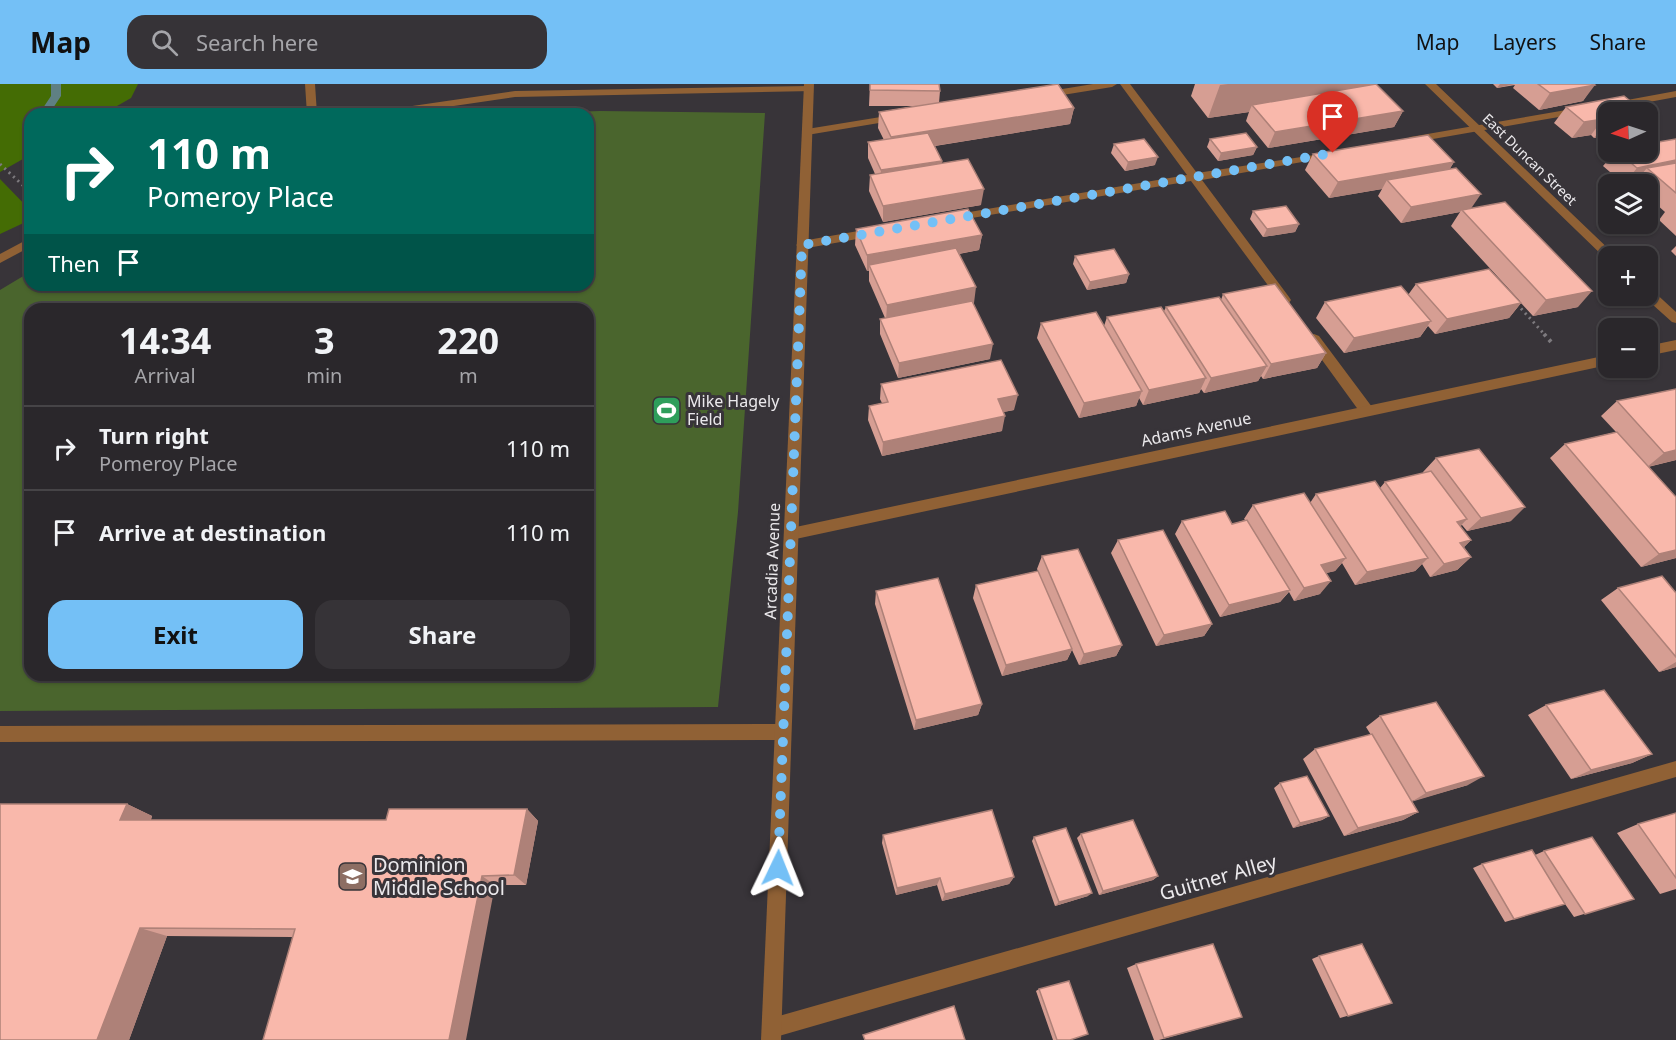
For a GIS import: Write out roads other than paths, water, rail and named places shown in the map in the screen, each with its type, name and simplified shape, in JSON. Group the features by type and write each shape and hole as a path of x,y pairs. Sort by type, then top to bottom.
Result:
{"street":[{"path":"310,84 312,108"},
{"path":"1030,97 1112,84"},
{"path":"1125,84 1291,307"},
{"name":"East Duncan Street","path":"1430,84 1600,246"},
{"path":"419,108 515,94 809,86"},
{"name":"Arcadia Avenue","path":"771,1034 809,86"},
{"path":"1403,141 1676,94"},
{"path":"807,132 913,115"},
{"path":"937,222 1345,152"},
{"path":"802,245 890,230"},
{"path":"0,259 24,245"},
{"path":"1658,303 1676,320"},
{"path":"1304,325 1367,411"},
{"path":"1658,349 1676,345"},
{"name":"Adams Avenue","path":"791,534 1598,362"},
{"path":"0,734 783,732"},
{"name":"Guitner Alley","path":"771,1034 1676,769"}],"waterway":[{"path":"48,108 56,96 56,84"}],"place":[{"name":"Mike Hagely Field","path":"666,410"},
{"name":"Dominion Middle School","path":"352,876"}]}
